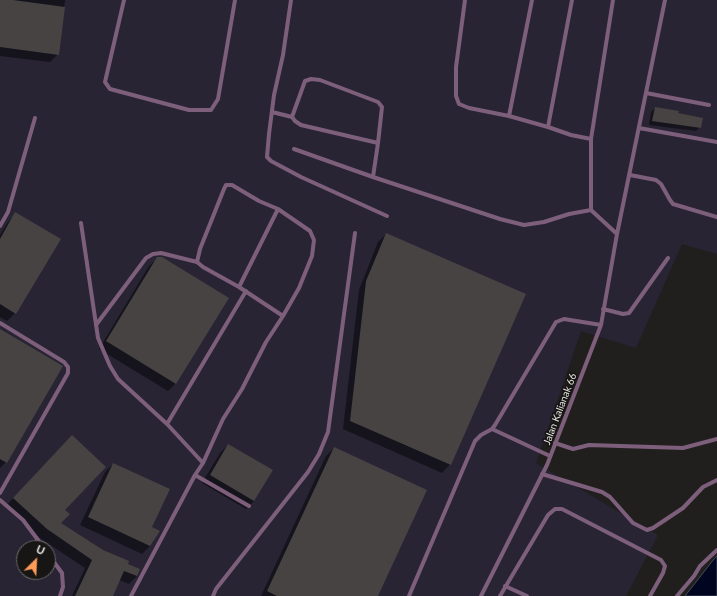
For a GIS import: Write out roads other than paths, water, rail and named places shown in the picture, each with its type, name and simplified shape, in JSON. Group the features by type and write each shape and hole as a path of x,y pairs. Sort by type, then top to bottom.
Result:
{"lane":[{"path":"124,0 105,82 110,89 189,110 211,110 218,99 235,0"},
{"path":"291,0 272,112 267,157 271,162 300,177 387,216"},
{"path":"465,0 456,67 456,96 460,104 469,108 509,116 571,135 590,139"},
{"path":"509,116 532,0"},
{"path":"548,127 572,0"},
{"path":"613,0 590,139 591,210 617,234"},
{"name":"Jalan Kalianak 66","path":"481,596 542,474 602,325 603,309 617,234 665,0"},
{"path":"292,117 305,81 311,79 320,80 378,102 382,107 373,176"},
{"path":"646,93 709,106"},
{"path":"272,112 292,117 301,125 378,143"},
{"path":"0,226 8,212 34,118"},
{"path":"639,128 717,142"},
{"path":"294,149 500,219 524,225 544,222 569,214 591,210"},
{"path":"630,175 656,180 661,184 673,204 717,217"},
{"path":"131,596 195,475 203,463 223,419 242,389 266,342 299,288 312,256 314,240 310,231 278,209 259,201 232,184 226,185 200,249 197,262"},
{"path":"239,286 278,209"},
{"path":"81,223 98,338 104,352 118,378 167,424 203,463"},
{"path":"213,596 216,589 308,472 319,454 328,432 355,233"},
{"path":"96,325 146,258 153,254 161,253 197,262 202,267 239,286 283,316"},
{"path":"603,309 623,314 629,313 668,258"},
{"path":"167,424 246,291"},
{"path":"409,596 475,441 481,435 492,429 556,322 564,319 602,325"},
{"path":"0,323 64,362 68,367 68,373 0,493"},
{"path":"492,429 550,456"},
{"path":"555,443 573,449 589,445 683,448 717,439"},
{"path":"542,474 602,492 610,497 634,523 647,530 653,528 683,508 703,487 717,480"},
{"path":"195,475 249,506"},
{"path":"0,500 23,520 38,540"},
{"path":"500,596 548,515 558,509 562,509 661,560 665,566 663,573 650,596"},
{"path":"677,596 694,576 700,566 717,550"},
{"path":"56,565 62,573 63,587 60,596"},
{"path":"505,586 527,596"}],"water":[{"path":"717,556 717,596 685,596 714,559"}]}
